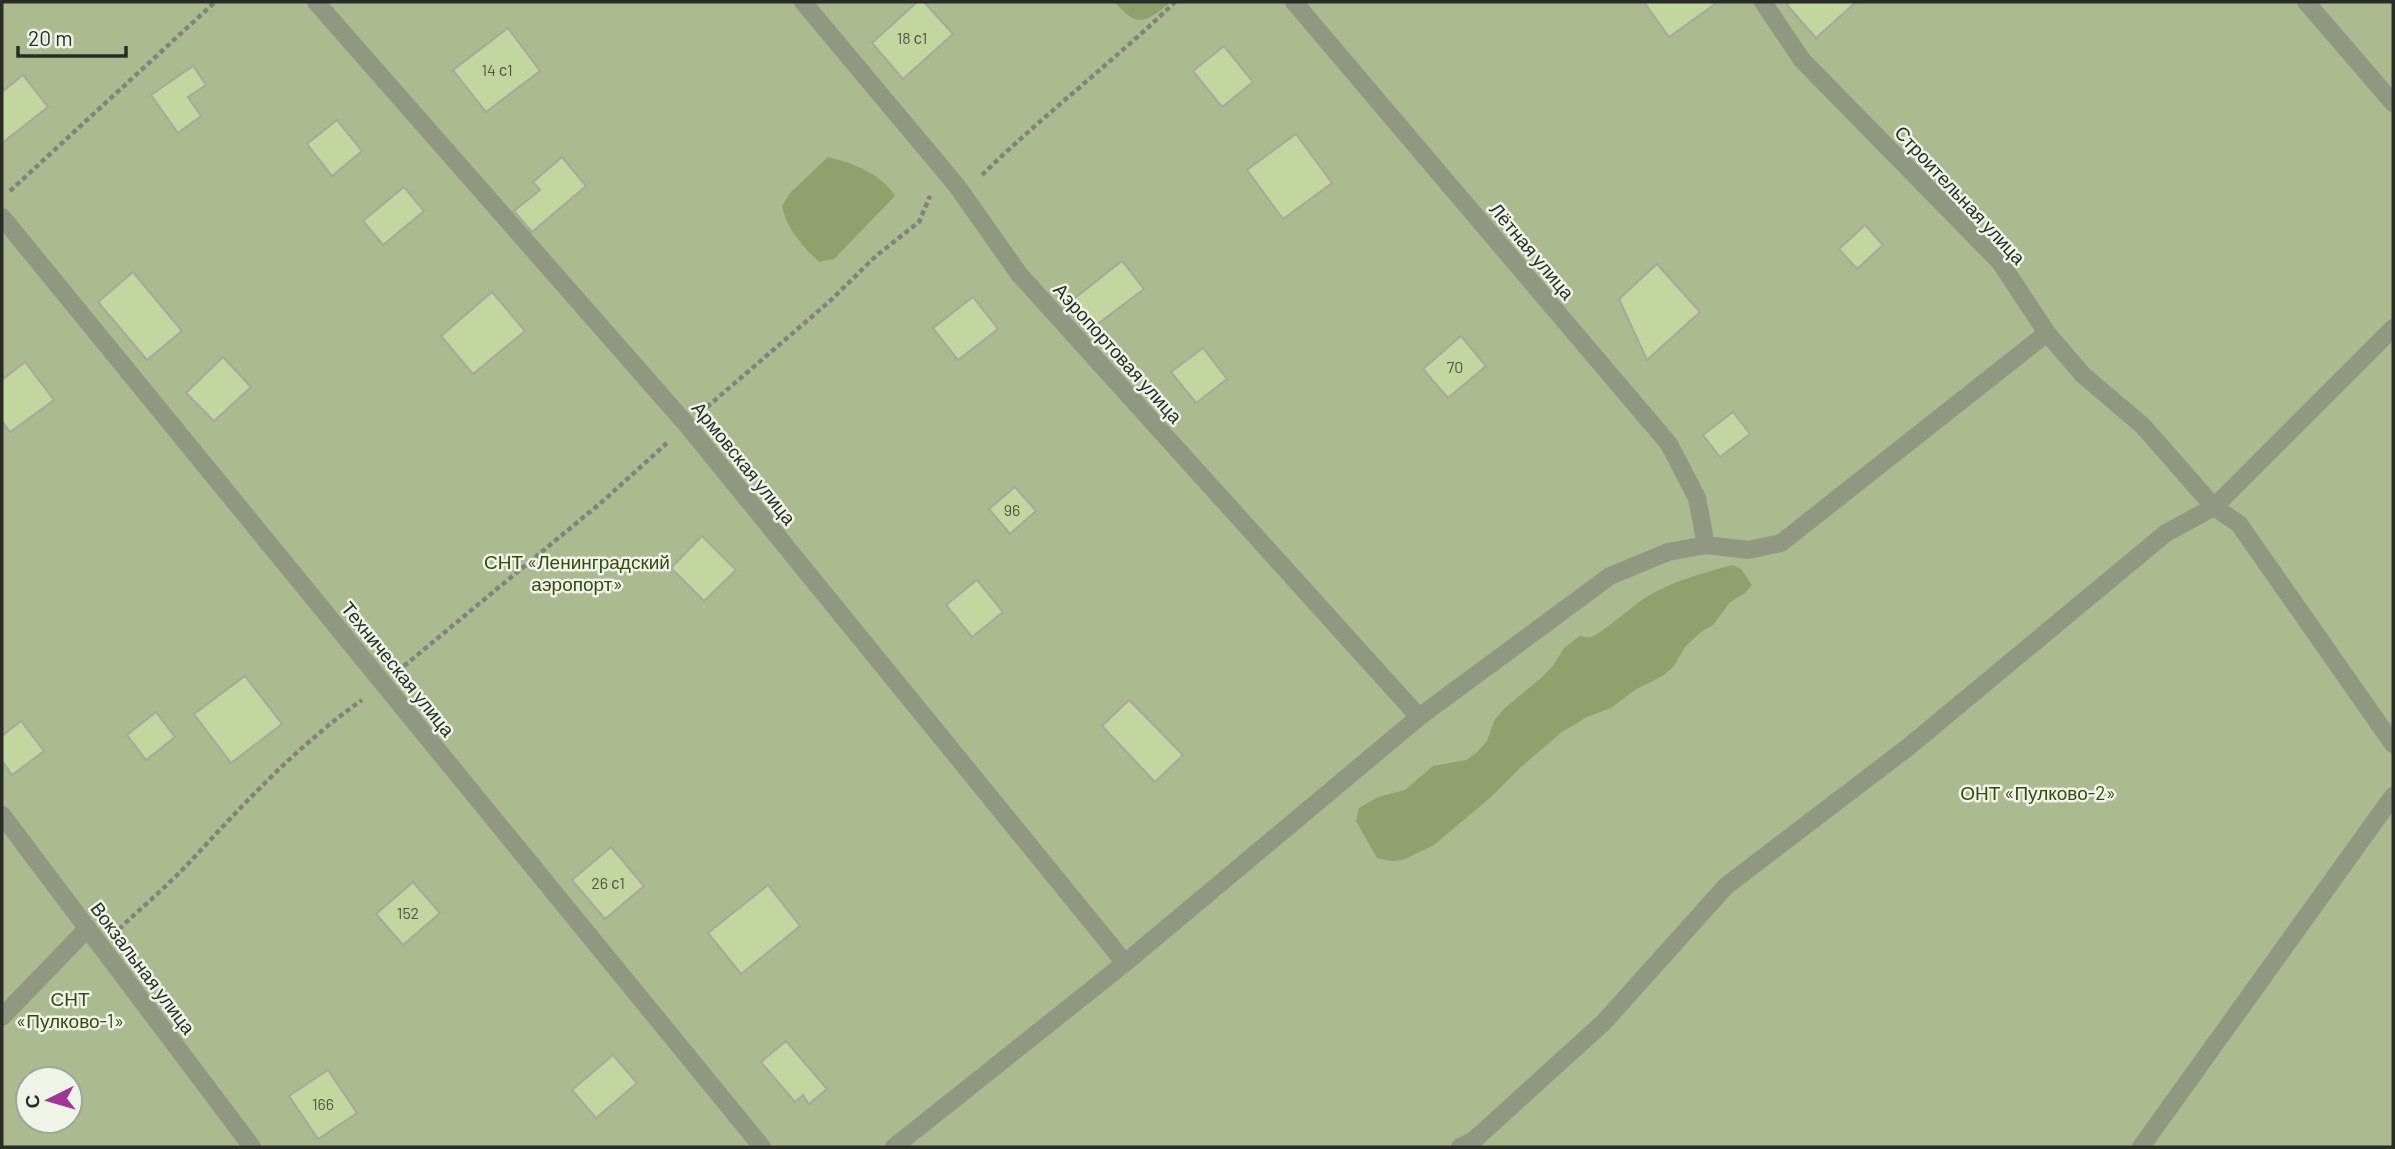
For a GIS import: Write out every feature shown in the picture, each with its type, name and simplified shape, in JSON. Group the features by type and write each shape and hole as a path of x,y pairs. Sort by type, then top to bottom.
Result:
{"lane":[{"name":"Армовская улица","path":"316,2 687,425 1125,963"},
{"name":"Аэропортовая улица","path":"803,2 957,186 1019,274 1419,717"},
{"name":"Лётная улица","path":"1294,2 1669,444 1697,498 1706,545"},
{"name":"Строительная улица","path":"1763,2 1801,60 2000,262 2047,333 2083,375 2143,426 2214,507 2239,524 2393,744"},
{"path":"2306,2 2393,103"},
{"name":"Техническая улица","path":"4,210 383,684 762,1147"},
{"path":"1461,1147 1473,1141 1604,1022 1726,886 1906,748 2166,533 2214,507 2393,328"},
{"path":"894,1147 1125,963 1419,717 1610,576 1668,552 1706,545 1748,550 1781,543 2047,333"},
{"path":"2141,1147 2393,796"},
{"name":"Вокзальная улица","path":"2,815 252,1147"},
{"path":"2,1017 87,929"}],"path":[{"path":"4,210 10,190 215,2"},
{"path":"100,945 184,868 278,769 603,501 830,301 876,256 919,222 932,192 976,181 1140,37 1175,2"}],"green space":[{"name":"СНТ «Ленинградский аэропорт»","path":"2,2 2393,2 2393,1147 2,1147"}],"shaded area":[{"path":"1115,2 1171,2 1148,18 1136,20"},
{"path":"828,157 866,170 883,181 895,196 834,259 819,262 791,229 782,206 790,193"},
{"path":"1733,565 1741,569 1752,585 1744,594 1730,602 1713,625 1685,647 1674,666 1664,675 1635,690 1611,708 1587,717 1562,732 1434,845 1403,860 1377,858 1356,821 1359,808 1378,797 1405,790 1433,766 1466,760 1476,753 1487,741 1495,719 1541,678 1553,666 1564,648 1580,636 1595,635 1645,598 1666,587"}],"building":[{"path":"917,2 924,2 953,34 903,79 872,43"},
{"path":"1644,2 1714,2 1715,4 1669,37"},
{"path":"1790,2 1856,2 1816,38 1787,5"},
{"path":"508,28 540,71 486,112 453,70"},
{"path":"1224,46 1253,82 1222,107 1193,71"},
{"path":"193,66 206,85 188,97 201,116 178,133 151,95"},
{"path":"23,75 48,107 2,143 2,92"},
{"path":"337,120 362,151 332,176 307,144"},
{"path":"1296,134 1332,183 1283,219 1247,170"},
{"path":"562,157 586,186 532,232 514,211 540,190 533,182"},
{"path":"404,187 424,211 383,245 363,221"},
{"path":"1865,225 1883,245 1857,269 1839,249"},
{"path":"1122,261 1144,289 1087,332 1066,305"},
{"path":"1657,264 1700,312 1647,360 1619,299"},
{"path":"133,272 182,331 147,360 98,302"},
{"path":"492,292 525,331 473,374 441,336"},
{"path":"973,297 998,329 958,360 933,328"},
{"path":"1461,336 1486,366 1448,398 1423,369"},
{"path":"1203,348 1227,379 1196,403 1171,372"},
{"path":"223,357 251,387 214,421 186,393"},
{"path":"25,362 54,400 10,432 2,421 2,380"},
{"path":"1733,412 1750,434 1720,457 1703,435"},
{"path":"1015,487 1036,511 1010,534 989,509"},
{"path":"702,536 736,570 704,601 671,568"},
{"path":"977,580 1003,612 972,637 946,605"},
{"path":"245,676 282,724 231,763 194,714"},
{"path":"1129,700 1183,755 1155,782 1102,726"},
{"path":"156,712 175,737 146,760 127,735"},
{"path":"21,721 44,751 12,775 2,761 2,736"},
{"path":"611,847 644,886 605,919 572,880"},
{"path":"413,882 440,913 403,945 376,914"},
{"path":"768,885 800,926 741,974 708,933"},
{"path":"786,1041 827,1089 809,1104 803,1095 795,1102 761,1062"},
{"path":"613,1055 637,1083 596,1118 572,1090"},
{"path":"328,1070 357,1113 318,1139 289,1096"}],"park label":[{"name":"ОНТ «Пулково-2»","path":"2038,793"},
{"name":"СНТ «Пулково-1»","path":"70,1010"}]}
